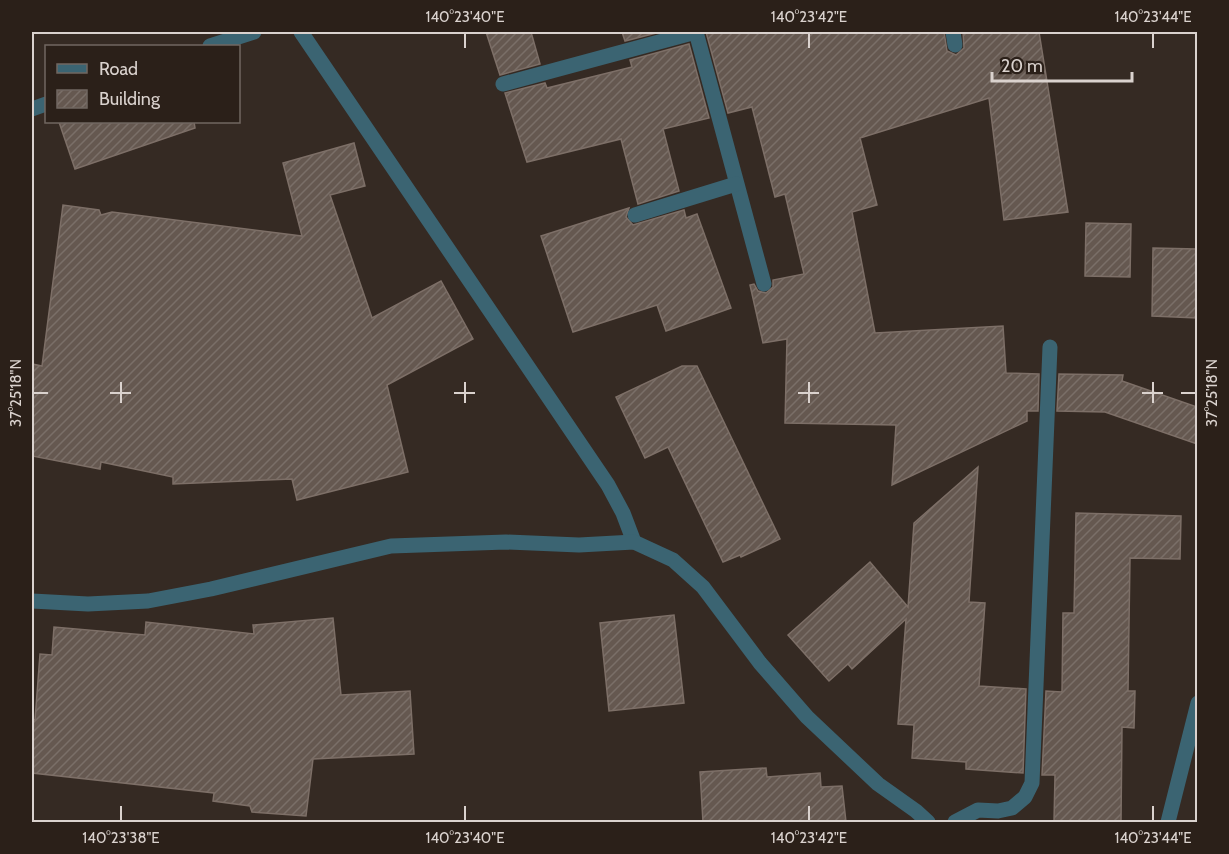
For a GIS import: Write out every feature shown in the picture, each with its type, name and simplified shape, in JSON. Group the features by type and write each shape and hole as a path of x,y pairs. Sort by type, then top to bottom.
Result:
{"street":[{"path":"213,45 254,32"},
{"path":"301,32 608,485 623,513 634,542"},
{"path":"503,84 696,32 764,284"},
{"path":"635,214 736,183"},
{"path":"955,822 978,810 1012,808 1025,797 1032,783 1050,347"},
{"path":"32,600 88,604 148,601 211,590 392,546 506,542 579,545 634,542 673,560 704,587 760,663 807,717 878,784 928,822"},
{"path":"1168,822 1197,704"}],"building":[{"path":"486,32 531,32 540,64 500,75"},
{"path":"622,32 660,32 625,41"},
{"path":"706,32 944,32 947,51 956,55 964,48 963,32 1039,32 1068,212 1004,220 989,98 860,138 877,205 852,212 875,333 1003,326 1006,373 1039,374 1038,411 1027,411 1027,421 892,485 896,425 785,423 787,339 763,343 750,285 754,284 758,291 766,293 773,287 773,280 804,274 785,194 775,197 752,107 728,113"},
{"path":"689,44 709,118 663,129 679,191 638,204 621,139 527,162 505,93 545,83 547,88 632,67 630,60"},
{"path":"59,123 194,123 195,128 75,169"},
{"path":"354,143 365,186 330,195 372,318 441,281 473,339 387,385 408,472 297,500 292,479 173,484 173,477 101,462 100,469 32,456 32,364 42,366 63,205 99,210 101,215 112,212 302,236 283,163"},
{"path":"629,208 626,217 633,225 684,210 686,218 697,214 731,308 666,331 657,305 573,332 541,236"},
{"path":"1086,223 1131,224 1130,277 1085,276"},
{"path":"1153,248 1197,249 1197,318 1152,316"},
{"path":"682,366 697,366 780,539 741,557 740,555 723,562 668,447 645,458 616,397"},
{"path":"1059,374 1123,375 1122,381 1197,407 1197,444 1105,412 1057,411"},
{"path":"978,467 969,602 985,603 979,686 1026,689 1023,773 966,769 966,762 912,758 914,725 898,724 906,619 852,669 848,664 829,681 788,635 870,562 908,607 914,523"},
{"path":"1076,513 1181,516 1180,559 1130,558 1128,691 1135,691 1134,728 1122,727 1121,822 1054,822 1055,775 1042,775 1046,691 1062,692 1063,613 1074,613"},
{"path":"674,615 684,703 609,711 600,623"},
{"path":"333,618 341,695 410,691 414,754 313,759 306,816 252,812 250,806 213,801 214,793 32,773 32,719 35,720 40,654 52,655 54,627 145,635 146,622 254,634 253,625"},
{"path":"766,768 767,777 820,773 821,787 842,786 846,822 703,822 700,772"}]}
